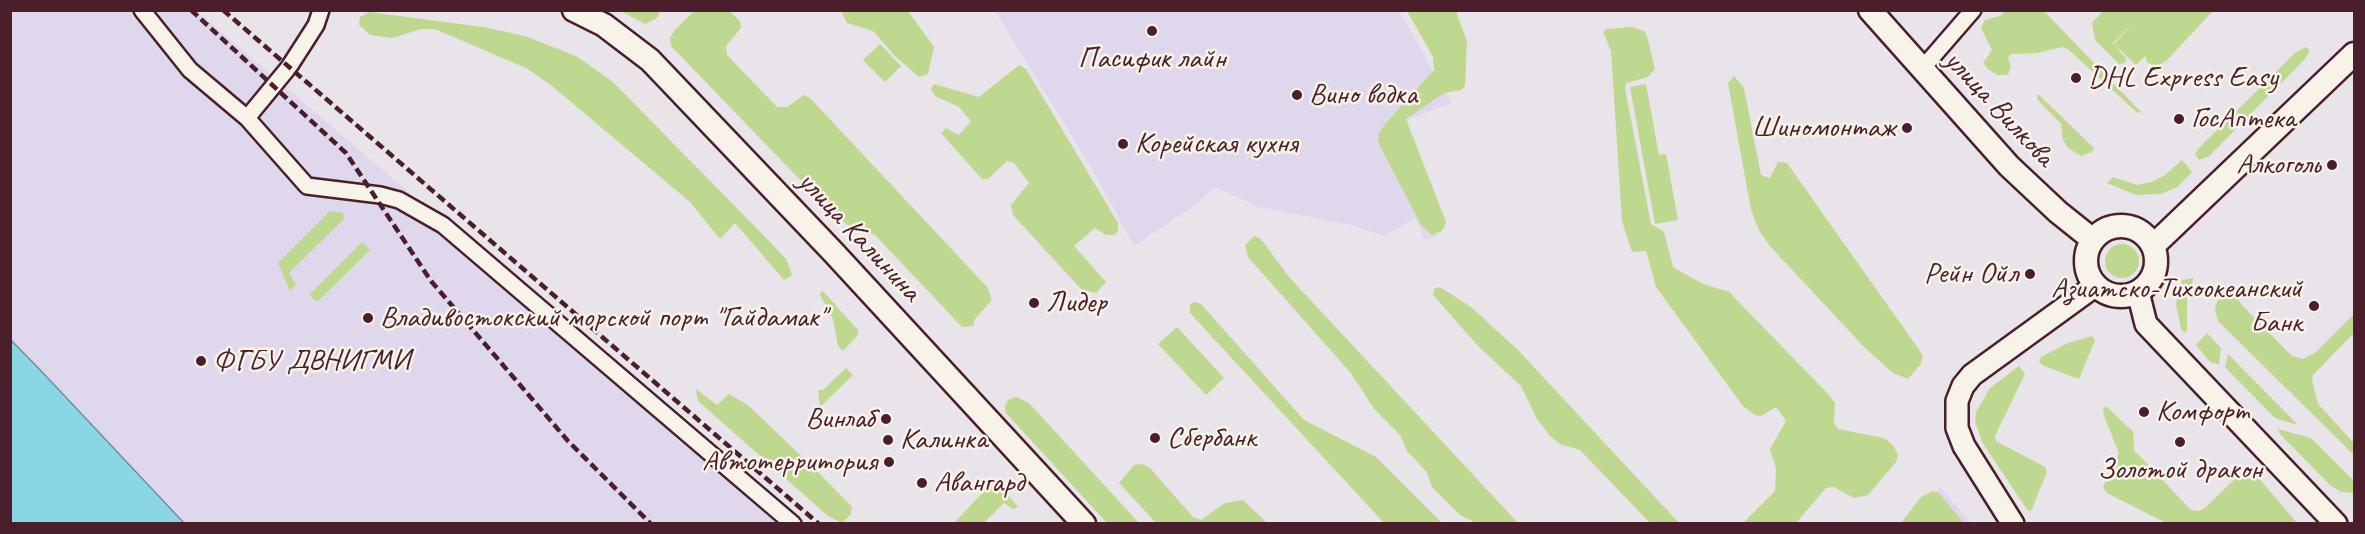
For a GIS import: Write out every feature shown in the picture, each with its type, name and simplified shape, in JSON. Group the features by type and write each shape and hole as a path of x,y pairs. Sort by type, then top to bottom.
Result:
{"main road":[{"name":"улица Калинина","path":"574,10 604,25 650,60 834,253 1084,524"},
{"name":"улица Вилкова","path":"1870,10 1921,70 2018,174 2093,240"},
{"path":"2153,246 2355,54"},
{"path":"2113,227 2128,227 2143,234 2153,246 2155,272 2146,286 2138,292 2112,295 2096,285 2088,273 2086,260 2093,240 2113,227"},
{"path":"2013,524 1964,446 1957,428 1957,401 1963,386 1972,375 2096,285"},
{"path":"2138,292 2146,324 2336,524"}],"street":[{"path":"142,10 190,70 247,118 307,186 380,195 399,200 443,225 793,524"},
{"path":"247,118 289,67 316,25 321,10"},
{"path":"1921,70 1972,10"}],"shaded area":[{"path":"11,11 197,11 426,207 449,242 636,397 782,523 184,523 11,339"},
{"path":"995,11 1399,11 1451,103 1407,120 1438,236 1424,239 1416,218 1384,236 1351,225 1259,207 1215,187 1194,206 1134,246 1094,172"},
{"path":"1940,487 1971,523 1913,524"}],"green space":[{"path":"660,10 657,18 645,24 621,11"},
{"path":"2104,10 2213,11 2166,61 2156,67 2147,62 2145,56 2136,65 2114,44 2134,22 2113,43 2126,58 2125,63 2119,64 2095,40 2092,23"},
{"path":"694,11 729,11 740,21 741,28 726,46 727,55 777,107 787,107 804,95 810,98 988,288 992,300 975,319 973,326 962,327 875,235 848,225 835,216 671,46 670,38 674,31"},
{"path":"841,11 908,11 934,47 928,74 919,77 895,56 873,31 847,23"},
{"path":"1407,11 1456,11 1467,42 1465,86 1461,90 1444,93 1406,119 1446,222 1442,231 1432,235 1421,225 1378,142 1379,133 1386,123 1434,70 1433,57"},
{"path":"2005,11 2044,11 2141,112 2138,113 2133,109 2068,49 2062,47 2038,53 2011,54 2008,58 2011,67 2008,75 1998,75 1989,70 1983,63 1992,50 1981,28 1985,20 2000,16"},
{"path":"369,12 483,27 525,36 576,56 612,81 786,259 792,275 784,280 735,223 720,239 690,202 552,86 526,68 435,29 421,29 392,38 370,35 359,25 360,17"},
{"path":"1632,27 1644,31 1647,36 1655,69 1648,77 1626,83 1625,88 1651,224 1664,232 1673,267 1703,284 1729,292 1829,395 1835,403 1834,423 1838,429 1884,438 1893,445 1898,455 1896,462 1868,495 1854,498 1834,487 1826,488 1796,523 1743,523 1775,491 1776,468 1770,449 1786,421 1776,407 1761,416 1755,415 1743,406 1656,287 1645,251 1633,252 1631,249 1622,221 1611,51 1603,32 1607,29"},
{"path":"880,44 901,66 885,82 863,60"},
{"path":"2305,47 2310,50 2305,59 2209,156 2199,160 2195,154 2200,147 2295,53"},
{"path":"1019,65 1026,69 1118,223 1118,231 1114,235 1106,235 1095,228 1074,246 1106,282 1096,293 1082,290 1013,215 1011,205 1029,183 1014,163 1007,161 988,179 982,179 941,133 946,128 959,135 971,121 959,107 935,96 931,89 934,84 979,97"},
{"path":"1734,76 1744,88 1761,175 1770,178 1778,162 1787,163 1920,351 1923,357 1920,365 1908,379 1893,373 1865,348 1769,245 1759,230 1751,210 1728,83"},
{"path":"1646,84 1659,155 1666,154 1678,220 1655,224 1630,87"},
{"path":"2038,94 2094,148 2092,152 2081,156 2068,148 2063,140 2061,124 2037,99"},
{"path":"2182,160 2192,172 2177,187 2161,194 2136,195 2107,183 2113,177 2137,185 2152,182 2165,175"},
{"path":"330,211 343,213 344,219 289,273 296,285 290,291 278,263"},
{"path":"1254,236 1261,239 1289,277 1518,523 1476,523 1460,515 1432,487 1426,471 1407,451 1400,435 1375,410 1350,372 1248,257 1245,245"},
{"path":"362,242 370,250 318,301 314,300 310,294"},
{"path":"2122,244 2134,249 2139,261 2134,273 2122,278 2110,273 2105,261 2110,249"},
{"path":"2194,278 2187,294 2187,332 2185,333 2181,329 2176,304 2182,280"},
{"path":"1440,287 1471,307 1518,350 1679,523 1650,523 1580,450 1560,444 1551,437 1537,419 1521,386 1479,347 1433,295 1434,289"},
{"path":"822,290 858,330 858,335 843,351 838,346 833,319 820,295"},
{"path":"2228,290 2234,290 2241,304 2292,356 2303,359 2316,352 2354,314 2354,333 2313,375 2312,380 2318,404 2354,443 2354,455 2218,321 2215,309 2217,302"},
{"path":"1195,302 1201,304 1304,420 1376,457 1442,523 1384,523 1190,313 1190,304"},
{"path":"1177,327 1224,378 1206,395 1158,344"},
{"path":"2207,333 2221,348 2219,364 2210,362 2196,345"},
{"path":"2092,336 2095,340 2079,379 2042,365 2039,361 2041,357 2068,343"},
{"path":"2228,354 2298,425 2275,418 2225,367"},
{"path":"2019,366 2025,374 1995,436 1996,441 2045,467 2047,472 2031,511 2028,511 1982,442 1975,421 1976,412 1990,388"},
{"path":"846,368 853,375 820,407 818,390 823,390"},
{"path":"696,389 717,405 729,394 748,405 852,507 851,514 842,523 828,516 698,401"},
{"path":"1016,397 1029,403 1139,523 1107,523 1006,413 1005,406 1008,400"},
{"path":"2106,406 2133,432 2134,450 2191,510 2199,511 2205,508 2239,475 2247,472 2257,476 2297,523 2166,523 2107,493 2103,487 2119,453 2104,416 2103,409"},
{"path":"2278,429 2311,438 2354,481 2354,493 2341,492 2330,485 2280,434"},
{"path":"1142,464 1150,468 1193,517 1201,520 1225,503 1243,500 1267,523 1156,523 1119,483 1134,465"},
{"path":"992,483 1000,485 1018,507 1013,509 1004,503 984,523 954,523"},
{"path":"1933,491 1939,493 1964,523 1901,523 1921,497"}],"water":[{"path":"10,339 44,374 184,523 11,523"}],"railway":[{"path":"191,10 346,153 431,281 568,441 651,524"},
{"path":"223,10 819,524"}],"place":[{"name":"Пасифик лайн","path":"1152,31"},
{"name":"DHL Express Easy","path":"2076,78"},
{"name":"Вино водка","path":"1297,95"},
{"name":"ГосАптека","path":"2179,119"},
{"name":"Шиномонтаж","path":"1907,128"},
{"name":"Корейская кухня","path":"1123,144"},
{"name":"Алкоголь","path":"2332,165"},
{"name":"Рейн Ойл","path":"2030,274"},
{"name":"Лидер","path":"1034,303"},
{"name":"Азиатско-Тихоокеанский Банк","path":"2314,306"},
{"name":"Владивостокский морской порт \"Гайдамак\"","path":"368,318"},
{"name":"ФГБУ ДВНИГМИ","path":"201,361"},
{"name":"Комфорт","path":"2144,412"},
{"name":"Винлаб","path":"886,419"},
{"name":"Сбербанк","path":"1155,438"},
{"name":"Калинка","path":"888,440"},
{"name":"Золотой дракон","path":"2180,442"},
{"name":"Автотерритория","path":"889,462"},
{"name":"Авангард","path":"922,483"}]}
